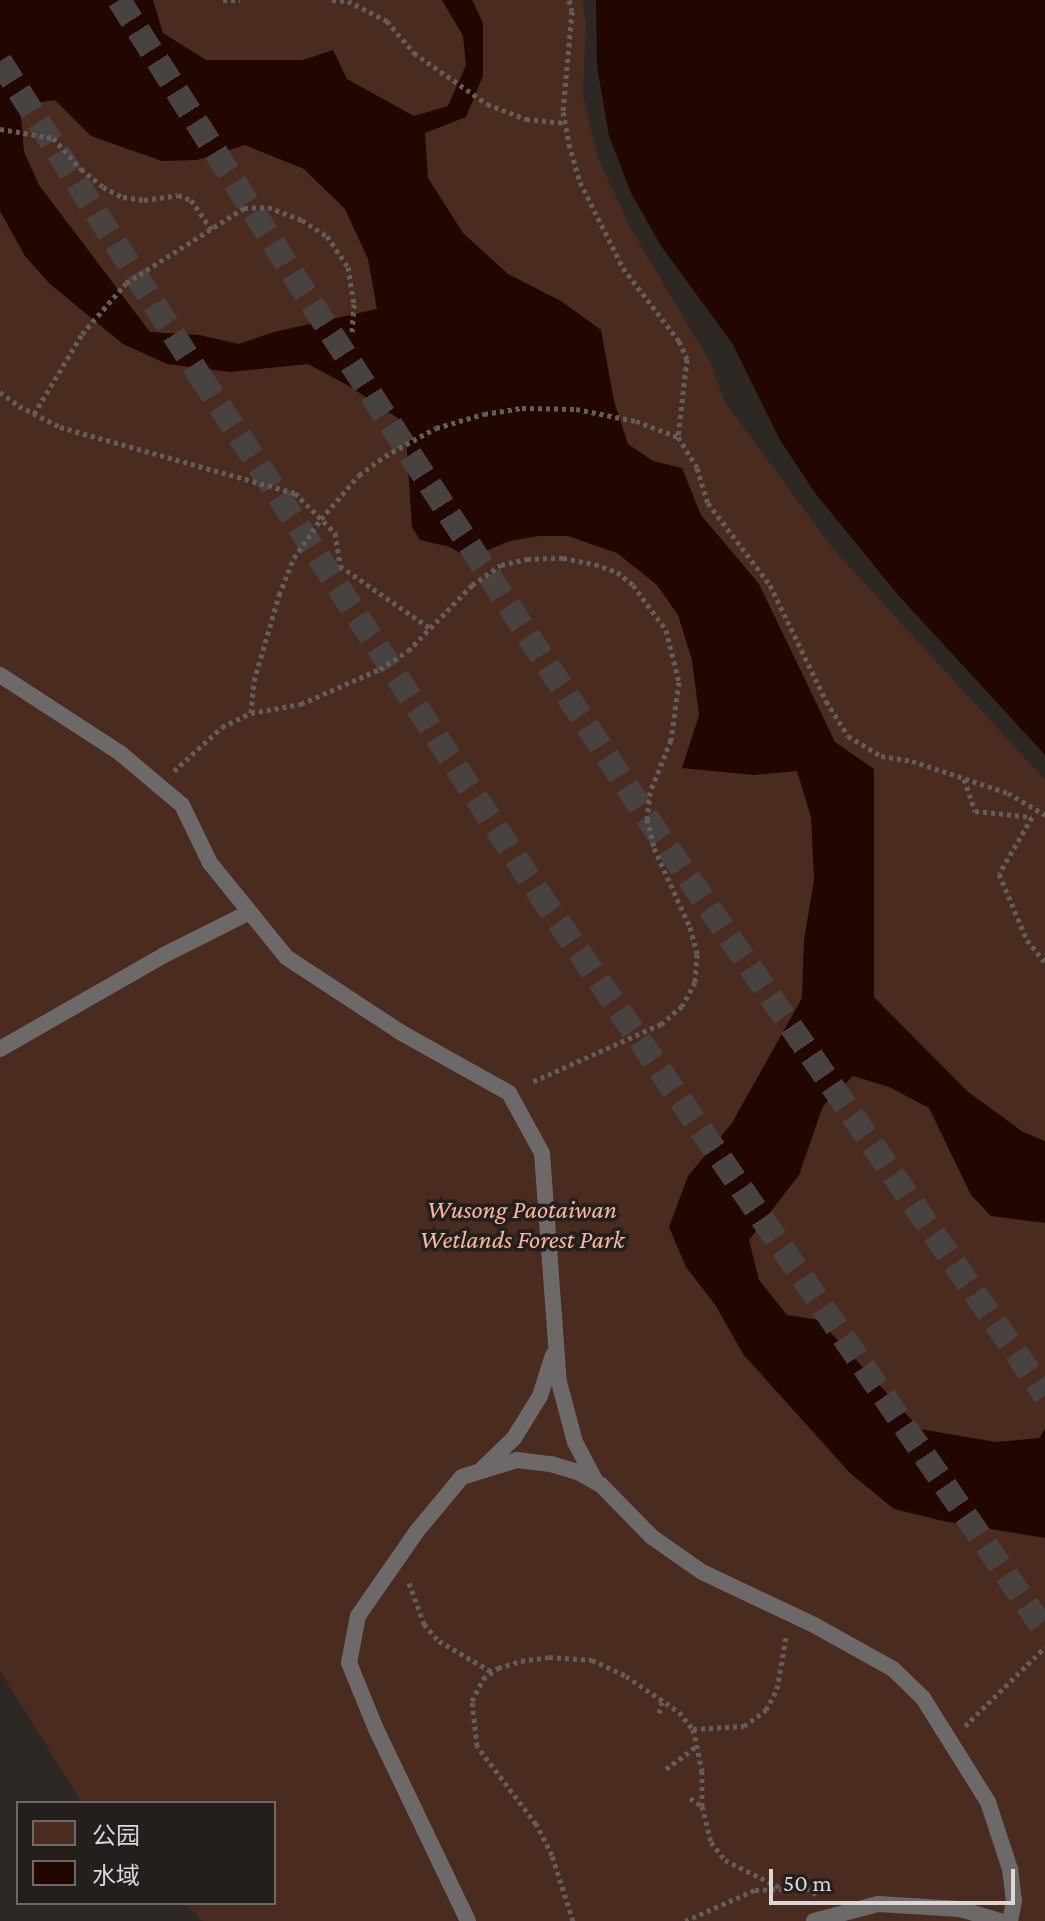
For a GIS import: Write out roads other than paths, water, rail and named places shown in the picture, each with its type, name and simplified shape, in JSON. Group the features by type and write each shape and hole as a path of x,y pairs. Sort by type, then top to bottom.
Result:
{"lane":[{"path":"0,675 120,753 182,805 210,863 286,957 341,996 509,1093 542,1153 559,1382 575,1442 597,1483 652,1537 702,1572 893,1669 923,1698 988,1802 1006,1855 1014,1901 1010,1921"},
{"path":"0,1049 164,955 248,913"},
{"path":"479,1472 514,1438 540,1396 555,1346"},
{"path":"468,1921 376,1729 349,1663 358,1616 400,1555 462,1477 517,1460 551,1464 597,1483"},
{"path":"814,1921 878,1904 960,1909 1000,1921"}],"water":[{"path":"0,0 153,0 163,33 206,60 303,60 333,50 347,79 414,116 448,106 466,65 463,36 442,0 472,0 483,23 483,76 466,117 425,133 428,178 463,233 508,274 561,301 601,330 614,401 628,444 653,461 682,468 701,515 759,584 835,742 874,769 874,997 967,1091 1023,1132 1045,1141 1045,1223 991,1216 971,1195 929,1108 889,1087 853,1076 823,1106 799,1175 749,1240 759,1280 787,1315 819,1320 920,1429 996,1442 1039,1438 1045,1429 1045,1538 943,1521 894,1509 850,1473 743,1354 716,1306 686,1267 669,1227 688,1176 732,1123 802,998 804,940 814,880 811,817 797,771 754,775 682,768 699,715 692,660 678,615 657,585 617,553 568,536 538,536 510,541 468,558 450,547 420,540 412,527 405,423 349,386 308,364 230,372 167,364 123,344 50,284 25,256 0,211","holes":["55,100 91,136 162,161 197,160 245,145 304,169 345,209 368,259 377,309 274,332 239,344 199,335 150,332 39,185 24,152 20,105"]},
{"path":"596,0 1045,0 1045,755 898,595 815,493 780,440 732,343 661,246 631,193 609,136 597,66"}],"tunnel":[{"path":"119,0 312,304 648,819 1045,1395"},
{"path":"0,61 200,376 538,892 1045,1631"}],"park label":[{"name":"Wusong Paotaiwan Wetlands Forest Park","path":"522,1225"}]}
